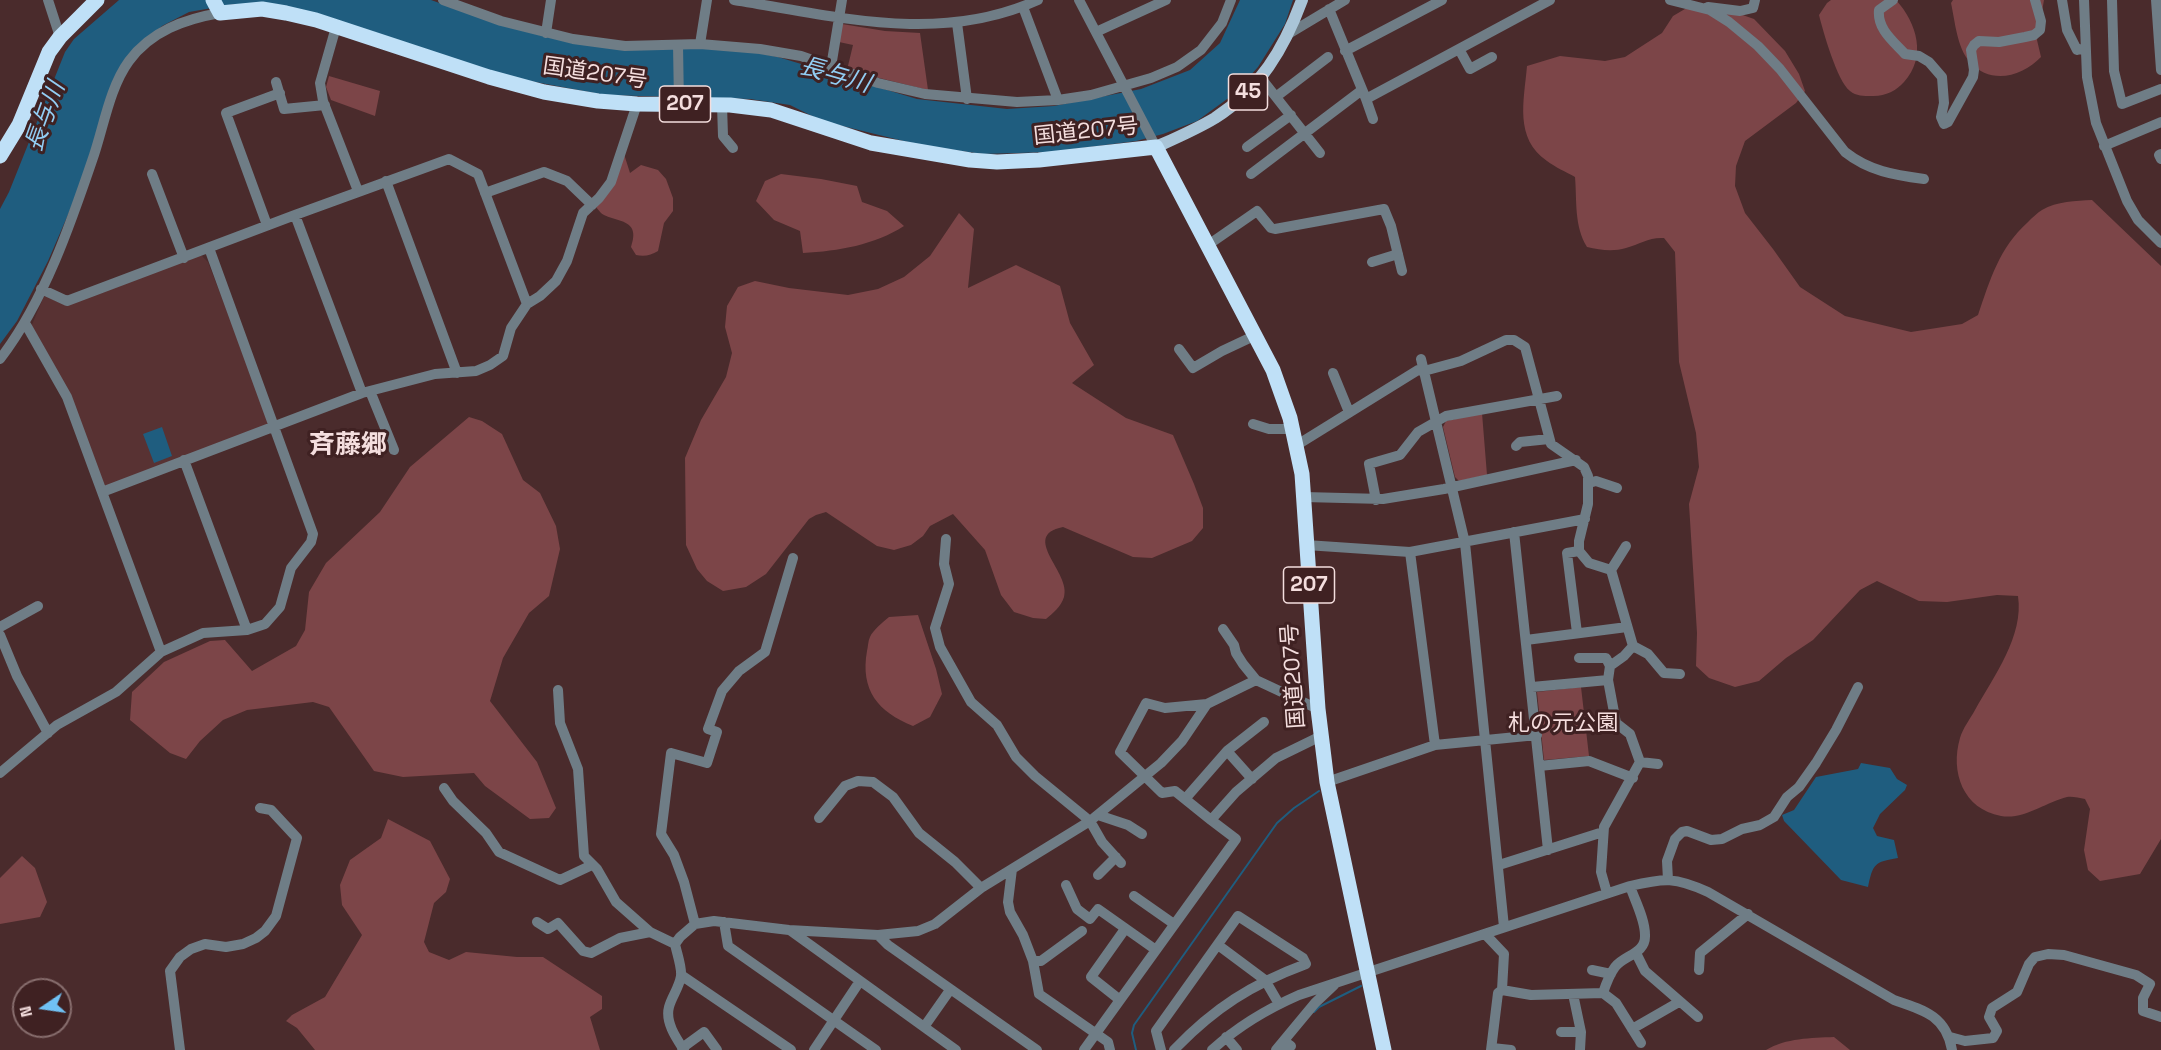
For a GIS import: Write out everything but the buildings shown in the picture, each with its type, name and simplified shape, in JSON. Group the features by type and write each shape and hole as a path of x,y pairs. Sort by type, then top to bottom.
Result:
{"highway":[{"path":"0,156 19,125 49,52 60,37 97,0"},
{"name":"国道207号","path":"217,8 262,9 286,13 544,92 598,101 637,104 679,102 771,110 871,143 970,160 997,162 1039,160 1155,144 1274,369 1293,429 1302,474 1318,709 1327,782 1384,1050"}],"main road":[{"name":"45","path":"1155,144 1214,118 1243,96 1261,78 1290,33 1302,0"}],"street":[{"path":"48,0 60,37"},
{"path":"443,0 471,5 501,21 573,39 625,46 679,47 700,44 760,49 791,54 878,83 925,94 1017,102 1058,100 1125,88 1177,67 1201,50 1222,23 1231,0"},
{"path":"546,33 551,0"},
{"path":"700,44 707,0"},
{"path":"734,0 883,23 928,26 957,23 1023,7 1038,0"},
{"path":"831,67 842,0"},
{"path":"1079,0 1155,144"},
{"path":"1290,33 1345,0"},
{"path":"1345,51 1442,0"},
{"path":"1251,174 1305,133 1364,94 1459,49 1550,0"},
{"path":"1670,0 1710,10 1758,46 1780,69 1845,152 1857,161 1872,170 1924,179"},
{"path":"1692,6 1746,10 1753,8 1755,0"},
{"path":"1893,0 1879,10 1878,19 1882,28 1905,54 1919,56 1929,62 1942,77 1944,103 1941,117 1944,123 1948,122 1972,77 1974,70 1971,50 1974,45 1978,41 1999,42 2034,35 2040,30 2041,21 2035,0"},
{"path":"2062,0 2067,30 2077,50 2085,48"},
{"path":"2084,0 2089,97 2104,146 2127,201 2138,220 2161,243"},
{"path":"2112,0 2114,71 2122,104 2161,89"},
{"path":"2156,0 2161,70"},
{"path":"1096,32 1159,2"},
{"path":"1023,7 1058,100"},
{"path":"0,359 25,323 75,211 114,91 128,63 148,42 164,30 217,8"},
{"path":"1329,9 1373,119"},
{"path":"957,23 967,99"},
{"path":"336,27 320,83 325,105 358,191"},
{"path":"679,47 679,102"},
{"path":"1459,49 1470,69 1492,57"},
{"path":"1276,96 1328,57"},
{"path":"1261,78 1320,153"},
{"path":"267,225 226,113 278,87 284,108 325,105"},
{"path":"102,492 366,392 435,374 476,371 503,356 511,328 527,304 540,296 556,281 567,261 583,213 592,206 611,182 637,104"},
{"path":"722,105 723,136 733,148"},
{"path":"1247,147 1291,115"},
{"path":"2104,146 2161,123"},
{"path":"2161,154 2159,155 2161,159"},
{"path":"41,289 67,300 449,159 478,174 527,304"},
{"path":"485,193 544,172 567,182 592,206"},
{"path":"152,174 184,258"},
{"path":"386,181 457,373"},
{"path":"1208,245 1257,211 1269,226 1275,229 1384,209 1402,272"},
{"path":"295,215 366,392 394,450"},
{"path":"0,772 57,725 116,692 161,652 203,633 247,630 265,624 280,607 291,568 311,542 313,534 209,248"},
{"path":"1372,262 1398,254"},
{"path":"25,323 67,397 161,652"},
{"path":"1179,349 1193,368 1256,335"},
{"path":"1296,445 1423,365 1461,362 1506,340 1514,340 1525,347 1528,353 1549,439 1554,447 1584,467 1589,483 1579,551 1588,563 1611,570"},
{"path":"1423,365 1464,543 1504,927"},
{"path":"1333,373 1349,412"},
{"path":"1376,500 1369,464 1400,455 1418,432 1437,421 1446,416 1557,396"},
{"path":"1253,424 1269,429 1293,429"},
{"path":"1516,446 1520,442 1549,439"},
{"path":"184,460 247,630"},
{"path":"1304,497 1376,500 1452,487 1576,460"},
{"path":"1589,483 1596,481 1617,488"},
{"path":"1306,545 1410,552 1585,519"},
{"path":"1514,532 1548,850"},
{"path":"946,539 944,564 949,584 935,628 940,647 971,702 997,726 1016,757 1035,776 1094,818 1128,825 1142,834"},
{"path":"1626,546 1611,570 1632,646 1648,654 1664,672 1680,674"},
{"path":"1576,633 1567,553 1579,551"},
{"path":"1410,552 1434,745"},
{"path":"695,924 674,855 661,834 671,753 707,763 717,732 708,729 722,691 740,671 765,652 793,558"},
{"path":"0,627 38,606"},
{"path":"1526,640 1627,627"},
{"path":"1223,629 1243,664 1256,680 1318,709"},
{"path":"0,635 17,676 48,733"},
{"path":"1610,666 1624,656 1632,646"},
{"path":"1579,658 1606,658 1610,666 1608,680 1616,723 1630,735 1640,762 1606,822 1603,832 1601,872 1607,894"},
{"path":"1084,1050 1236,839 1175,791 1162,793 1120,752 1146,703 1165,708 1207,704 1256,680"},
{"path":"1532,687 1608,680"},
{"path":"1668,880 1666,861 1675,839 1682,832 1687,831 1711,840 1722,839 1774,818 1787,797 1799,787 1816,763 1858,687"},
{"path":"558,690 560,723 578,769 584,856 597,869 616,902 650,932 675,944"},
{"path":"717,1050 704,1032 683,1049 673,1032 669,1018 668,1008 676,993 681,975 675,944 695,924 714,921 789,930 878,935 918,931 935,924 981,888 1094,818 1161,763 1182,741 1207,704"},
{"path":"1185,799 1227,751 1264,722"},
{"path":"1327,782 1434,745 1537,735"},
{"path":"1211,820 1236,792 1276,758 1321,736"},
{"path":"1227,751 1252,779"},
{"path":"1539,766 1590,761 1633,778"},
{"path":"1640,762 1658,764"},
{"path":"819,818 844,786 858,781 873,782 893,797 919,833 955,862 981,888"},
{"path":"444,788 453,801 486,833 499,852 560,880 592,865"},
{"path":"180,1050 170,971 180,957 191,949 205,944 226,946 243,944 265,931 276,916 297,838 271,810 260,808"},
{"path":"1094,818 1102,842 1118,860 1098,875"},
{"path":"1499,865 1603,832"},
{"path":"1012,869 1008,902 1010,912 1033,960 1039,994 1108,1042 1110,1050"},
{"path":"1212,1050 1249,1021 1279,1004 1336,983 1630,886 1654,881 1677,880 1691,884 1748,914 1894,1000 1938,1019 1950,1037 1952,1050"},
{"path":"1066,885 1077,909 1090,919 1098,909 1156,950"},
{"path":"1603,993 1611,974 1620,962 1636,953 1645,942 1630,886"},
{"path":"1134,896 1174,924"},
{"path":"1700,969 1700,953 1748,914"},
{"path":"1161,1050 1156,1031 1238,916 1303,958 1306,964 1265,980 1232,1000 1188,1035 1174,1050"},
{"path":"537,921 548,929 558,923 583,951 591,953 620,938 650,932"},
{"path":"724,922 728,946 876,1050"},
{"path":"1120,1000 1091,977 1125,929"},
{"path":"789,930 956,1050"},
{"path":"1033,960 1060,954 1082,931"},
{"path":"1485,934 1504,954 1502,990 1498,993 1492,1049 1511,1050"},
{"path":"878,935 888,945 950,990 1037,1050"},
{"path":"1218,945 1265,980 1279,1004"},
{"path":"1636,953 1645,971 1698,1017"},
{"path":"1950,1037 1965,1041 1993,1038 1997,1031 1989,1017 1992,1008 2017,992 2029,964 2035,957 2048,954 2064,955 2136,975 2150,984 2143,998 2143,1011 2158,1019"},
{"path":"1592,970 1611,974"},
{"path":"681,975 790,1050"},
{"path":"814,1050 860,981"},
{"path":"1283,1047 1315,1003 1336,983"},
{"path":"924,1027 950,990"},
{"path":"1502,990 1531,995 1603,993 1616,1003 1641,1043"},
{"path":"1573,994 1581,1032 1580,1050"},
{"path":"1632,1029 1679,1002"},
{"path":"1560,1032 1581,1032"},
{"path":"1226,1037 1237,1050"}],"shaded area":[{"path":"202,256 208,262 269,421 268,427 103,490 31,327 44,296 65,305"}],"green space":[{"path":"1831,0 1896,0 1903,9 1914,29 1917,51 1911,72 1897,88 1881,96 1866,96 1852,93 1845,86 1831,55 1819,15"},
{"path":"1953,0 2044,0 2037,40 2041,57 2025,69 2006,76 1987,74 1978,69 1970,62 1959,42 1951,3"},
{"path":"1690,6 1717,6 1754,19 1785,51 1799,74 1805,91 1796,103 1745,141 1736,166 1735,186 1745,213 1800,287 1845,316 1911,332 1962,324 1978,315 1997,265 2018,232 2042,210 2067,202 2092,200 2161,266 2161,839 2140,874 2100,881 2088,870 2084,850 2090,809 2085,799 2067,797 2010,817 1988,812 1977,806 1962,787 1957,764 1960,738 1999,670 2012,641 2019,611 2018,596 1997,595 1947,602 1919,601 1877,581 1860,590 1813,640 1786,658 1759,681 1735,687 1709,678 1696,666 1697,633 1689,504 1699,467 1696,433 1679,362 1675,252 1664,238 1616,250 1587,247 1578,222 1575,177 1550,163 1537,152 1525,130 1523,105 1527,66 1560,56 1605,61 1625,57 1662,33 1673,16"},
{"path":"842,24 885,31 920,33 928,90 847,70 853,45 839,42"},
{"path":"329,76 380,91 375,116 331,100 326,87"},
{"path":"624,154 630,173 641,165 658,170 666,179 673,198 673,211 664,223 658,251 648,255 636,255 631,247 633,230 630,226 606,216 595,206"},
{"path":"781,174 857,186 862,202 887,211 904,226 881,238 856,246 803,253 800,231 774,220 756,201 765,181"},
{"path":"959,213 974,229 968,288 1016,265 1060,286 1070,323 1094,365 1072,383 1126,418 1173,435 1203,508 1203,528 1192,541 1152,558 1133,557 1063,527 1051,532 1046,538 1046,547 1061,577 1064,597 1059,607 1046,619 1033,618 1014,612 1001,595 985,550 953,514 930,526 923,536 911,545 894,550 877,546 826,512 809,519 766,574 746,587 723,591 707,581 697,569 686,545 685,458 701,420 726,377 732,353 725,327 727,306 738,287 755,281 789,288 848,295 878,289 904,277 930,256"},
{"path":"1482,413 1487,475 1459,481 1455,477 1443,427 1446,421"},
{"path":"469,417 482,421 502,434 523,480 540,493 556,526 560,549 549,596 529,613 503,658 490,701 537,762 556,808 549,818 530,819 485,786 474,773 403,777 374,771 329,707 313,702 247,710 223,720 200,741 186,759 170,753 130,720 132,692 164,662 210,641 225,640 252,671 296,646 305,630 309,592 326,563 380,512 410,467"},
{"path":"918,615 942,694 930,717 913,726 890,714 874,698 866,677 866,665 869,639 878,626 889,617"},
{"name":"札の元公園","path":"1581,687 1589,756 1544,760 1537,692"},
{"path":"388,819 430,841 450,879 446,892 434,903 424,942 429,952 449,960 466,952 543,957 602,996 602,1009 590,1017 600,1050 315,1050 297,1028 286,1021 292,1015 325,997 362,935 342,905 340,885 350,860 381,838"},
{"path":"22,856 35,868 47,902 40,917 0,924 0,878"},
{"path":"1834,1037 1850,1050 1766,1050 1790,1041"}],"water":[{"name":"長与川","path":"119,0 431,0 546,37 748,51 778,57 917,99 1007,109 1054,106 1141,89 1190,70 1220,43 1240,0 1293,0 1285,24 1258,67 1234,94 1197,121 1136,141 1051,152 983,154 924,146 822,121 790,105 750,99 605,95 530,81 235,4 189,12 162,26 126,60 89,166 48,261 17,321 0,344 0,209 9,192 65,52 74,39"},
{"path":"162,427 172,456 154,463 143,434"},
{"path":"1861,763 1890,768 1897,779 1907,785 1905,790 1880,814 1873,828 1877,836 1894,840 1898,858 1876,865 1871,873 1868,887 1841,880 1784,821 1782,815 1794,810 1816,777 1858,769"}],"waterway":[{"path":"1136,1050 1132,1033 1134,1025 1277,823 1319,791"},
{"path":"1314,1012 1319,1007 1361,986"}],"district":[{"name":"斉藤郷","path":"348,446"}]}
